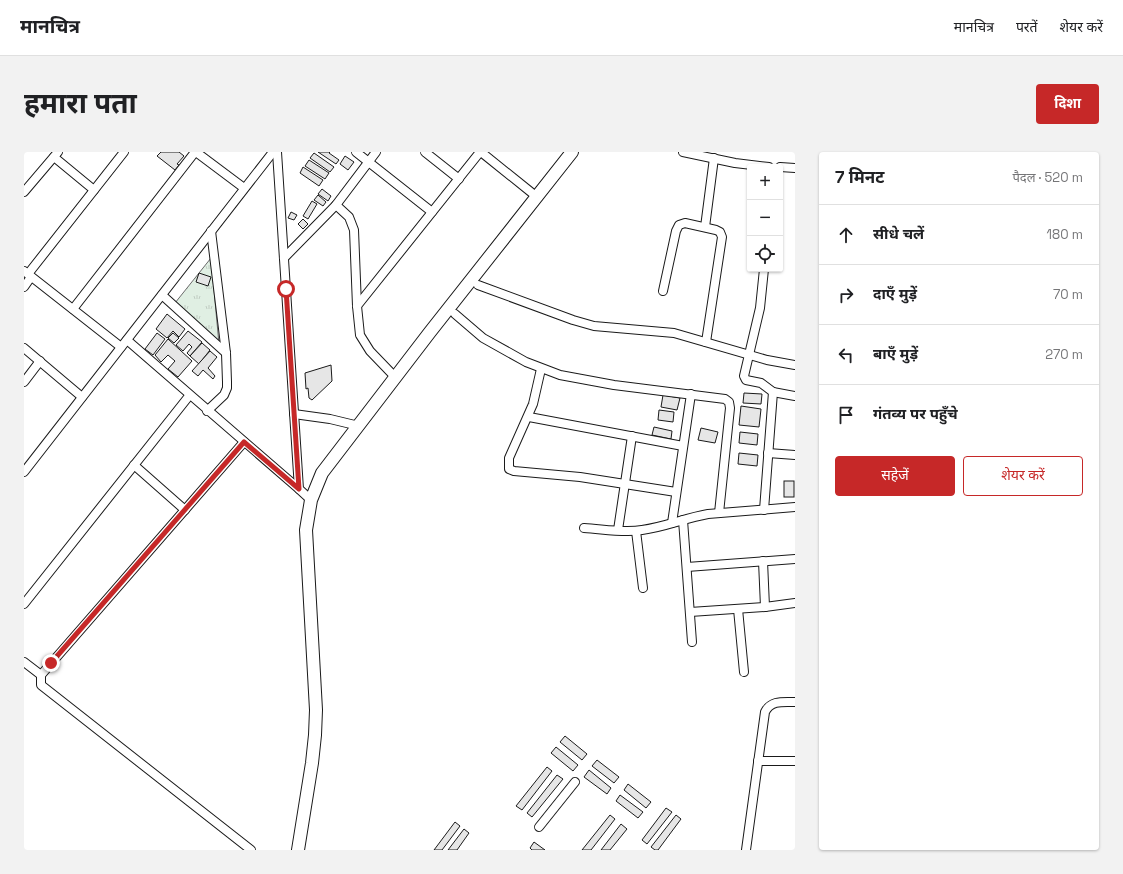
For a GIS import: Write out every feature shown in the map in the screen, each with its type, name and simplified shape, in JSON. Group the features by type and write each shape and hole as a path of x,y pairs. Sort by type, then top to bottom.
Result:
{"highway":[{"path":"298,850 315,736 316,710 306,530 313,495 322,473 430,332 572,152"},
{"path":"313,495 328,478 582,152"}],"street":[{"path":"24,287 28,274 124,152"},
{"path":"73,309 195,152 244,188"},
{"path":"24,472 273,152"},
{"path":"277,152 299,489"},
{"path":"356,152 432,212"},
{"path":"284,258 336,205 376,152"},
{"path":"425,152 459,179"},
{"path":"357,306 481,152 538,197"},
{"path":"683,152 751,164"},
{"path":"24,192 56,154 94,190"},
{"path":"705,227 714,158"},
{"path":"783,167 795,168"},
{"path":"336,205 349,217 354,230 357,306 360,335 370,351 396,378"},
{"path":"663,291 676,231 679,225 685,223 720,232 722,237 706,342"},
{"path":"207,411 224,395 227,388 226,354 211,231"},
{"path":"764,272 760,308 744,376 746,380 761,384 773,392 795,396"},
{"path":"28,274 73,309 124,344 189,396 299,489 313,495"},
{"path":"478,285 573,320 594,326 674,333 749,355 795,366"},
{"path":"162,295 226,354"},
{"path":"455,314 483,338 541,369 577,379 614,385 718,397 729,402 730,408 719,513"},
{"path":"24,348 82,397"},
{"path":"24,382 40,361"},
{"path":"541,369 537,391 529,417 510,458 509,469 532,474 580,477 676,492"},
{"path":"764,510 773,392"},
{"path":"672,523 691,394"},
{"path":"24,604 189,396"},
{"path":"294,414 330,419 359,426"},
{"path":"529,417 683,446"},
{"path":"618,530 632,436"},
{"path":"244,442 41,675 41,685 251,850"},
{"path":"768,453 795,455"},
{"path":"134,465 185,510"},
{"path":"584,528 636,531 672,523 694,516 795,507"},
{"path":"683,520 692,642"},
{"path":"636,531 642,588"},
{"path":"687,566 795,559"},
{"path":"763,561 765,607"},
{"path":"690,612 765,607 795,603"},
{"path":"738,609 744,672"},
{"path":"24,662 41,675"},
{"path":"746,850 763,722 768,707 780,702 795,702"},
{"path":"758,761 795,761"},
{"path":"539,828 575,782"}],"green space":[{"path":"211,258 219,344 175,303"}],"building":[{"path":"161,152 179,152 184,156 177,164 179,165 175,170 157,156"},
{"path":"318,152 330,152 329,153 339,160 336,164"},
{"path":"314,153 334,167 330,172 310,158"},
{"path":"345,156 354,162 348,170 340,164"},
{"path":"309,160 329,173 325,179 305,166"},
{"path":"303,167 323,180 319,186 300,173"},
{"path":"322,189 331,196 328,201 318,194"},
{"path":"318,195 326,202 323,206 314,200"},
{"path":"312,201 317,204 308,219 303,216"},
{"path":"291,212 297,215 294,220 288,218"},
{"path":"303,219 308,224 303,229 298,224"},
{"path":"199,273 211,277 208,286 196,282"},
{"path":"167,314 185,329 179,337 173,331 167,338 156,329"},
{"path":"188,331 202,342 190,356 187,353 192,347 189,344 183,351 176,345"},
{"path":"157,333 165,339 153,355 145,349"},
{"path":"173,333 179,338 174,343 168,338"},
{"path":"168,339 192,361 178,377 168,369 175,361 168,355 161,362 155,355"},
{"path":"202,343 210,350 199,364 190,356"},
{"path":"210,351 217,357 208,368 215,376 213,379 203,370 198,376 192,371"},
{"path":"331,365 332,381 312,400 309,398 308,388 306,389 305,373"},
{"path":"744,393 762,394 761,404 743,403"},
{"path":"663,395 680,398 677,410 661,407"},
{"path":"741,406 761,409 759,427 739,425"},
{"path":"659,410 674,412 673,422 658,420"},
{"path":"654,427 672,431 671,439 652,435"},
{"path":"701,428 718,432 715,443 698,440"},
{"path":"740,432 758,434 757,445 739,443"},
{"path":"739,453 758,455 757,466 738,464"},
{"path":"784,481 794,481 794,497 784,497"},
{"path":"565,736 587,754 582,760 560,742"},
{"path":"556,747 578,765 573,771 551,753"},
{"path":"597,760 619,777 614,783 592,766"},
{"path":"547,767 552,771 522,810 516,806"},
{"path":"589,770 611,788 607,794 584,777"},
{"path":"557,775 563,779 532,817 527,813"},
{"path":"628,784 651,802 646,808 624,790"},
{"path":"620,795 643,812 638,818 616,801"},
{"path":"666,808 672,812 647,844 642,840"},
{"path":"610,815 615,819 591,850 582,850"},
{"path":"676,815 681,819 658,850 655,850 651,847"},
{"path":"455,822 460,826 442,850 434,850"},
{"path":"621,824 627,829 610,850 601,850"},
{"path":"464,829 469,833 457,850 448,850"},
{"path":"534,842 545,850 532,850 530,848"}],"route":[{"path":"51,663 244,442 299,489 286,289"}]}
